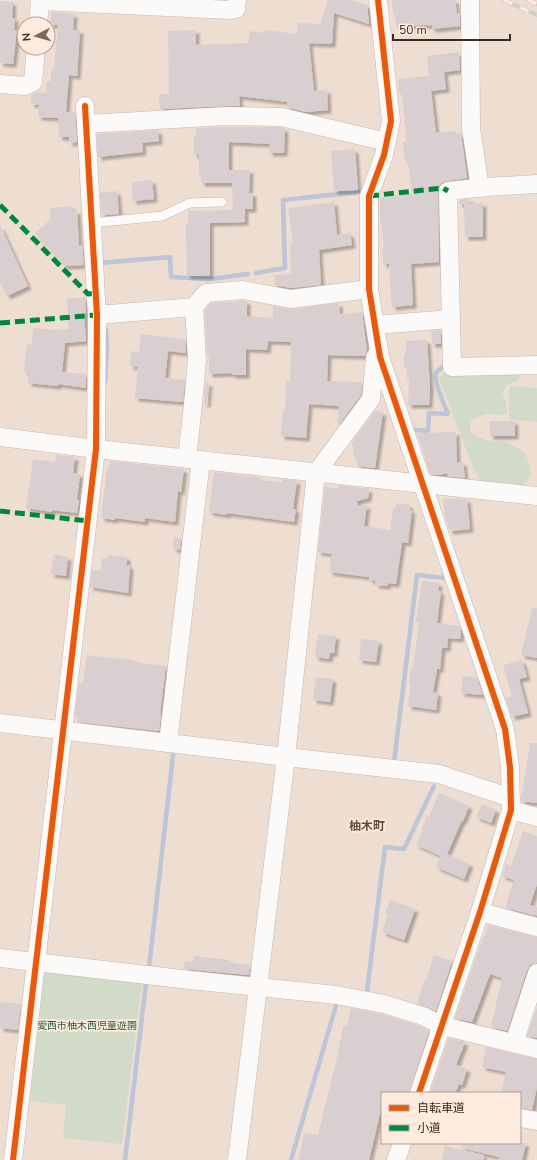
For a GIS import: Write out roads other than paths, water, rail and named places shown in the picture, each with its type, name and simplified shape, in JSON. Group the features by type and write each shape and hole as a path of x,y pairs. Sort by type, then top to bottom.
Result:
{"street":[{"path":"39,16 41,0 136,3 231,10 236,9 237,0"},
{"path":"378,0 391,121 384,155 369,196 369,289 380,358 505,729 510,767 511,804 480,912 443,1026 419,1092"},
{"path":"470,0 472,128 480,188"},
{"path":"0,84 25,86 33,82 35,56"},
{"path":"14,1160 96,449 97,315 85,106"},
{"path":"86,124 252,115 281,117 387,142"},
{"path":"537,184 448,191 452,367 537,365"},
{"path":"168,743 194,460 193,404 197,360 194,307 206,293 243,290 291,299 369,289"},
{"path":"97,315 194,307"},
{"path":"375,325 451,318"},
{"path":"237,1160 286,757 316,473 371,399 375,358 379,350"},
{"path":"0,437 194,460 537,496"},
{"path":"0,723 439,774 511,804 537,817"},
{"path":"480,912 537,927"},
{"path":"0,958 336,995 384,1004 423,1016 443,1026 537,1049"},
{"path":"514,1043 537,973"},
{"path":"521,1118 537,1121"},
{"path":"396,1160 402,1144"}],"lane":[{"path":"92,223 162,216 190,202 222,202"}],"waterway":[{"path":"256,273 285,268 283,200 358,192"},
{"path":"101,264 100,263 170,257 171,277 211,279 248,274"},
{"path":"105,382 107,346 106,330"},
{"path":"414,430 428,431 429,413 448,414 436,381 436,373 445,364"},
{"path":"394,762 417,575 445,578 444,573"},
{"path":"149,968 173,755"},
{"path":"367,991 385,847 404,849 434,786"},
{"path":"125,1160 146,983"},
{"path":"291,1160 337,1002"}],"railway":[{"path":"504,0 537,15"},
{"path":"528,0 537,4"}],"district":[{"name":"柚木町","path":"367,826"}],"park label":[{"name":"愛西市柚木西児童遊園","path":"87,1026"}]}
